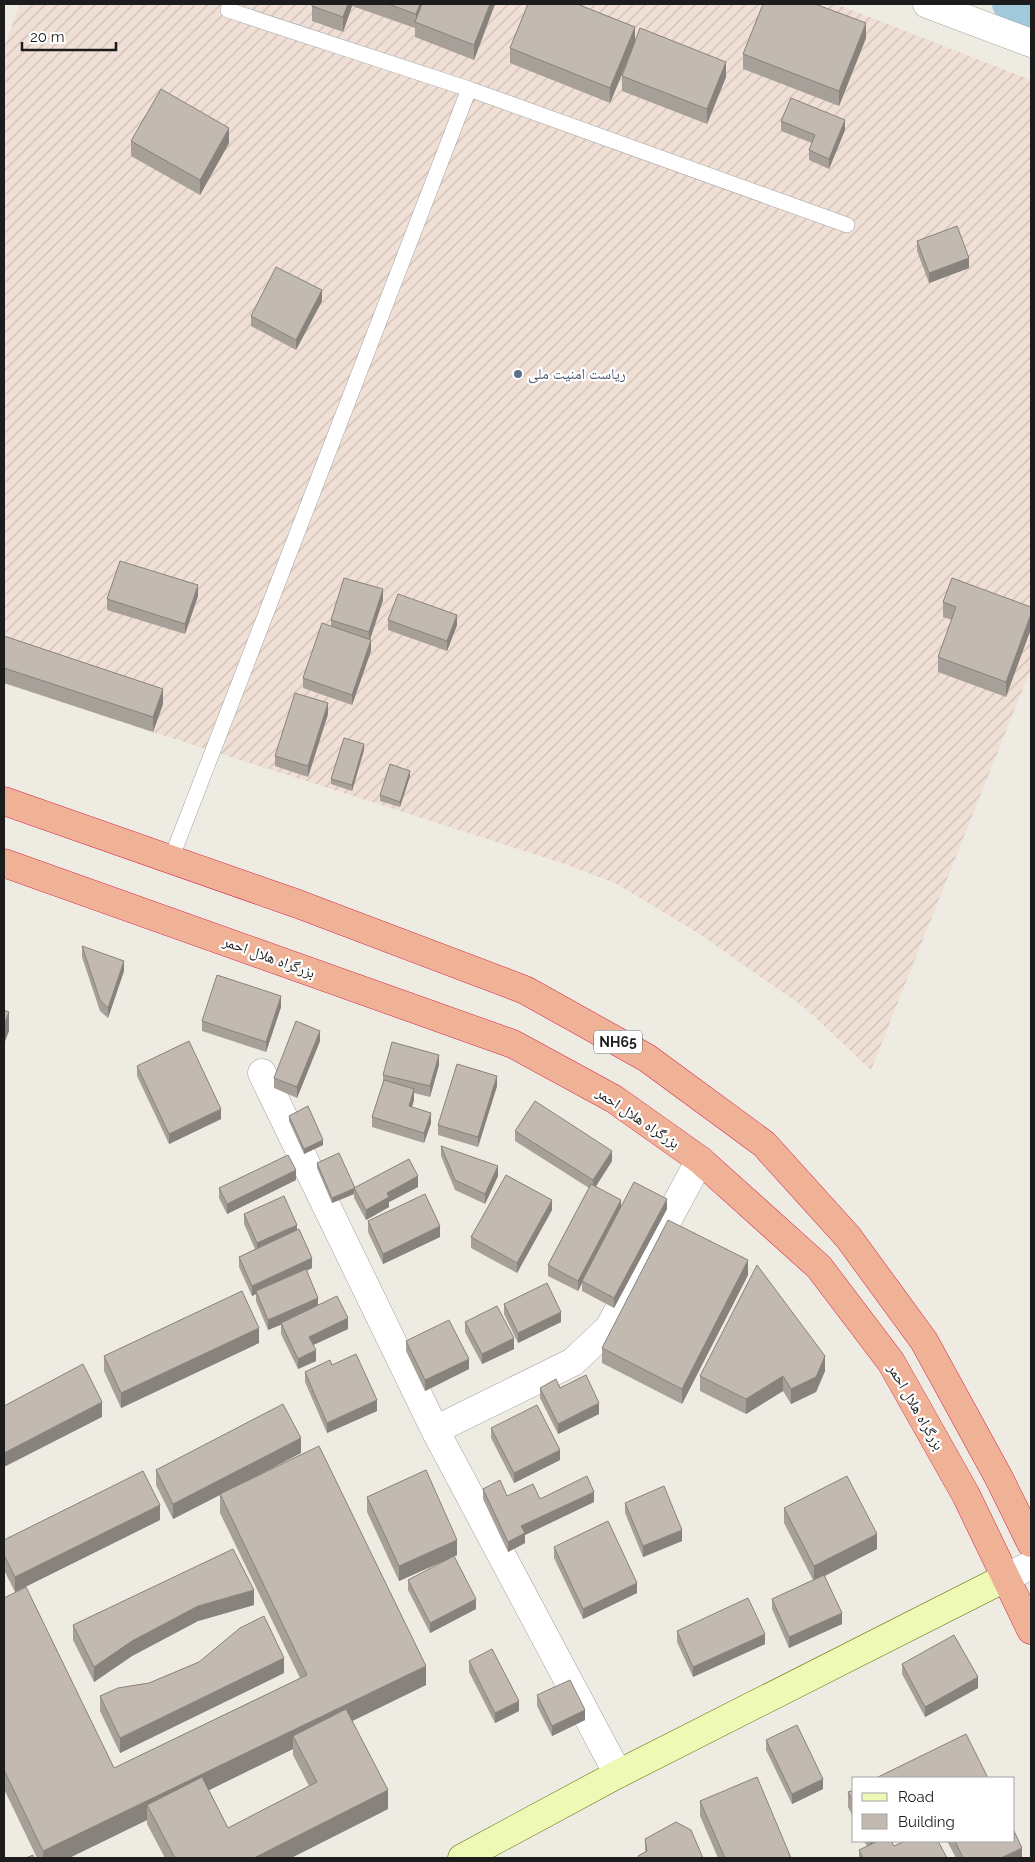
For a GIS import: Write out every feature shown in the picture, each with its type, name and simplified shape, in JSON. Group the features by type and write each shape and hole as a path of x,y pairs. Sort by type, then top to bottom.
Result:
{"highway":[{"name":"NH65","path":"4,801 298,904 526,990 647,1058 764,1144 848,1237 924,1341 999,1478 1031,1543"},
{"name":"بزرگراه هلال احمر","path":"4,863 513,1044 614,1099 700,1160 820,1266 891,1362 966,1495 1031,1630"}],"main road":[{"path":"462,1858 618,1774 1005,1578"}],"street":[{"path":"928,4 1031,43"},
{"path":"262,1073 436,1430 618,1774"},
{"path":"436,1430 573,1362 609,1328 700,1160"},
{"path":"1005,1578 1031,1565"}],"lane":[{"path":"228,10 469,89 847,225"},
{"path":"170,859 469,89"}],"shaded area":[{"name":"ریاست امنیت ملی","path":"20,4 836,4 1031,80 1031,668 871,1070 805,1008 698,933 617,884 559,862 4,683 4,48"}],"building":[{"path":"312,4 348,4 343,17 312,6"},
{"path":"388,4 420,4 416,14"},
{"path":"422,4 490,4 474,45 415,22"},
{"path":"528,4 577,4 635,27 610,88 510,48"},
{"path":"763,4 815,4 866,23 839,91 743,54"},
{"path":"640,28 726,62 707,109 622,76"},
{"path":"161,89 229,128 200,180 131,141"},
{"path":"791,98 845,120 829,159 809,150 815,135 781,121"},
{"path":"957,226 969,258 929,273 917,241"},
{"path":"276,267 322,290 296,340 251,316"},
{"path":"120,561 198,585 185,624 107,599"},
{"path":"344,578 383,589 369,632 331,620"},
{"path":"952,578 1031,607 1031,614 1006,682 938,657 956,607 943,602"},
{"path":"398,594 457,615 447,641 388,620"},
{"path":"322,623 371,640 352,695 303,678"},
{"path":"4,636 163,689 153,717 4,668"},
{"path":"295,693 328,703 308,766 275,756"},
{"path":"344,738 364,744 352,785 331,779"},
{"path":"390,764 410,771 400,802 380,795"},
{"path":"82,946 124,961 108,1008 100,1000"},
{"path":"217,975 281,996 266,1042 202,1021"},
{"path":"4,1010 9,1012 4,1025"},
{"path":"296,1021 320,1031 297,1087 274,1078"},
{"path":"189,1041 221,1109 169,1134 137,1066"},
{"path":"392,1042 439,1055 430,1086 383,1075"},
{"path":"457,1064 497,1076 478,1137 438,1125"},
{"path":"384,1080 414,1089 409,1106 431,1113 424,1133 372,1117"},
{"path":"535,1101 612,1151 593,1180 515,1131"},
{"path":"308,1106 323,1140 304,1149 289,1116"},
{"path":"441,1146 498,1166 485,1194 455,1180"},
{"path":"339,1153 355,1188 332,1198 317,1163"},
{"path":"288,1155 296,1170 227,1204 219,1188"},
{"path":"409,1159 418,1176 387,1193 389,1197 366,1210 354,1188"},
{"path":"506,1175 552,1200 517,1263 471,1237"},
{"path":"634,1182 667,1199 614,1298 582,1281"},
{"path":"591,1184 621,1200 578,1281 548,1265"},
{"path":"425,1194 440,1226 383,1254 368,1221"},
{"path":"284,1196 297,1225 257,1243 244,1214"},
{"path":"668,1220 748,1260 682,1389 602,1348"},
{"path":"299,1229 312,1258 252,1286 239,1257"},
{"path":"757,1265 825,1356 816,1377 791,1389 783,1376 746,1399 700,1376"},
{"path":"306,1269 318,1298 268,1320 256,1291"},
{"path":"547,1283 561,1312 518,1333 504,1304"},
{"path":"242,1291 259,1328 121,1393 104,1356"},
{"path":"337,1296 348,1318 309,1337 316,1350 298,1359 281,1323"},
{"path":"497,1306 514,1338 482,1354 465,1322"},
{"path":"449,1320 469,1359 425,1380 406,1341"},
{"path":"356,1354 377,1400 327,1423 305,1372 330,1360 332,1365"},
{"path":"83,1364 102,1402 4,1453 4,1406"},
{"path":"586,1375 599,1403 558,1424 540,1388 556,1379 560,1388"},
{"path":"283,1404 301,1438 173,1504 156,1470"},
{"path":"537,1405 560,1450 514,1473 491,1428"},
{"path":"319,1446 426,1666 43,1851 4,1770 4,1598 26,1587 114,1768 307,1675 220,1494"},
{"path":"426,1470 457,1540 399,1566 367,1497"},
{"path":"143,1471 160,1505 15,1577 4,1555 4,1540"},
{"path":"587,1476 594,1492 521,1526 525,1533 508,1542 483,1489 500,1480 507,1496 533,1484 540,1499"},
{"path":"847,1476 877,1534 814,1566 784,1508"},
{"path":"664,1486 682,1530 643,1546 625,1503"},
{"path":"608,1521 637,1583 583,1609 554,1547"},
{"path":"233,1549 254,1590 198,1606 132,1641 94,1667 73,1625"},
{"path":"454,1556 476,1599 430,1623 408,1580"},
{"path":"824,1575 842,1613 789,1637 772,1599"},
{"path":"748,1598 765,1634 693,1667 677,1631"},
{"path":"264,1616 284,1658 120,1738 100,1696 118,1688 149,1683 199,1662 240,1628"},
{"path":"954,1635 978,1677 925,1707 902,1664"},
{"path":"492,1649 519,1701 495,1713 469,1661"},
{"path":"570,1680 585,1710 552,1726 537,1695"},
{"path":"346,1709 388,1790 254,1858 175,1858 147,1805 202,1777 228,1828 317,1782 293,1736"},
{"path":"797,1725 823,1779 792,1794 766,1740"},
{"path":"966,1734 988,1777 878,1777"},
{"path":"757,1777 791,1858 725,1858 700,1801"},
{"path":"852,1791 852,1800 848,1792"},
{"path":"676,1822 691,1830 703,1858 639,1858 638,1856 647,1851 645,1839"},
{"path":"1015,1833 1022,1848 1001,1858 963,1858 955,1842 1015,1842"},
{"path":"876,1842 892,1842 894,1846 903,1842 939,1842 947,1858 863,1858 859,1850"}],"waterway":[{"path":"1008,4 1031,13"}],"place":[{"name":"ریاست امنیت ملی","path":"518,374"}]}
